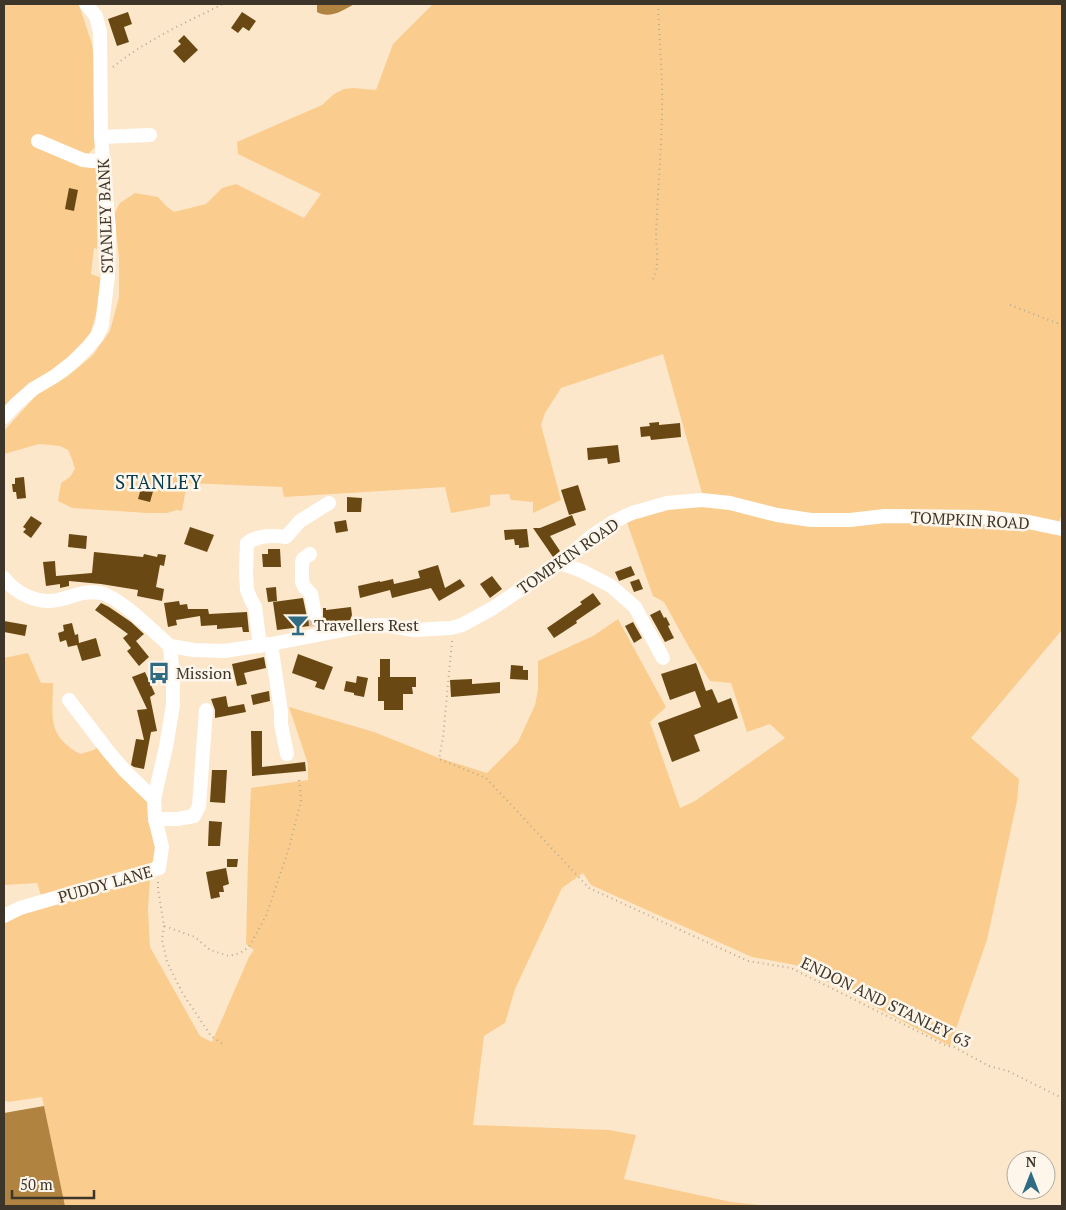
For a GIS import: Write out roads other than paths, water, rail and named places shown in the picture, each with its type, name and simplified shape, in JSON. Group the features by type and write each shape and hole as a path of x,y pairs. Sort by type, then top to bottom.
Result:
{"street":[{"name":"STANLEY BANK","path":"4,417 34,389 73,362 97,336 102,325 108,275 109,229 101,136 100,32 96,16 86,4"},
{"path":"101,136 150,135"},
{"path":"38,141 83,160 103,160"},
{"name":"TOMPKIN ROAD","path":"170,646 194,650 224,651 265,645 316,625 383,626 414,630 451,628 462,625 493,608 560,563 593,535 613,522 632,513 667,503 702,500 730,503 777,515 811,520 850,520 884,516 982,517 1062,528"},
{"path":"287,754 281,724 281,712 265,645 255,607 247,590 247,543 253,539 270,535 286,537 300,521 329,503"},
{"path":"310,554 302,562 302,582 311,594 316,625"},
{"path":"560,563 582,571 611,586 635,607 663,658"},
{"path":"4,578 20,594 36,600 56,601 87,592 112,597 170,646"},
{"name":"PUDDY LANE","path":"4,916 20,908 158,868 162,847 155,819 154,799 166,747 173,704 170,646"},
{"path":"69,700 125,771 154,799"},
{"path":"155,819 178,819 194,816 199,806 206,710"}],"tunnel":[{"path":"315,615 316,626"}],"place":[{"name":"Travellers Rest","path":"298,625"},
{"name":"Mission","path":"159,673"}],"district":[{"name":"STANLEY","path":"159,482"}]}
